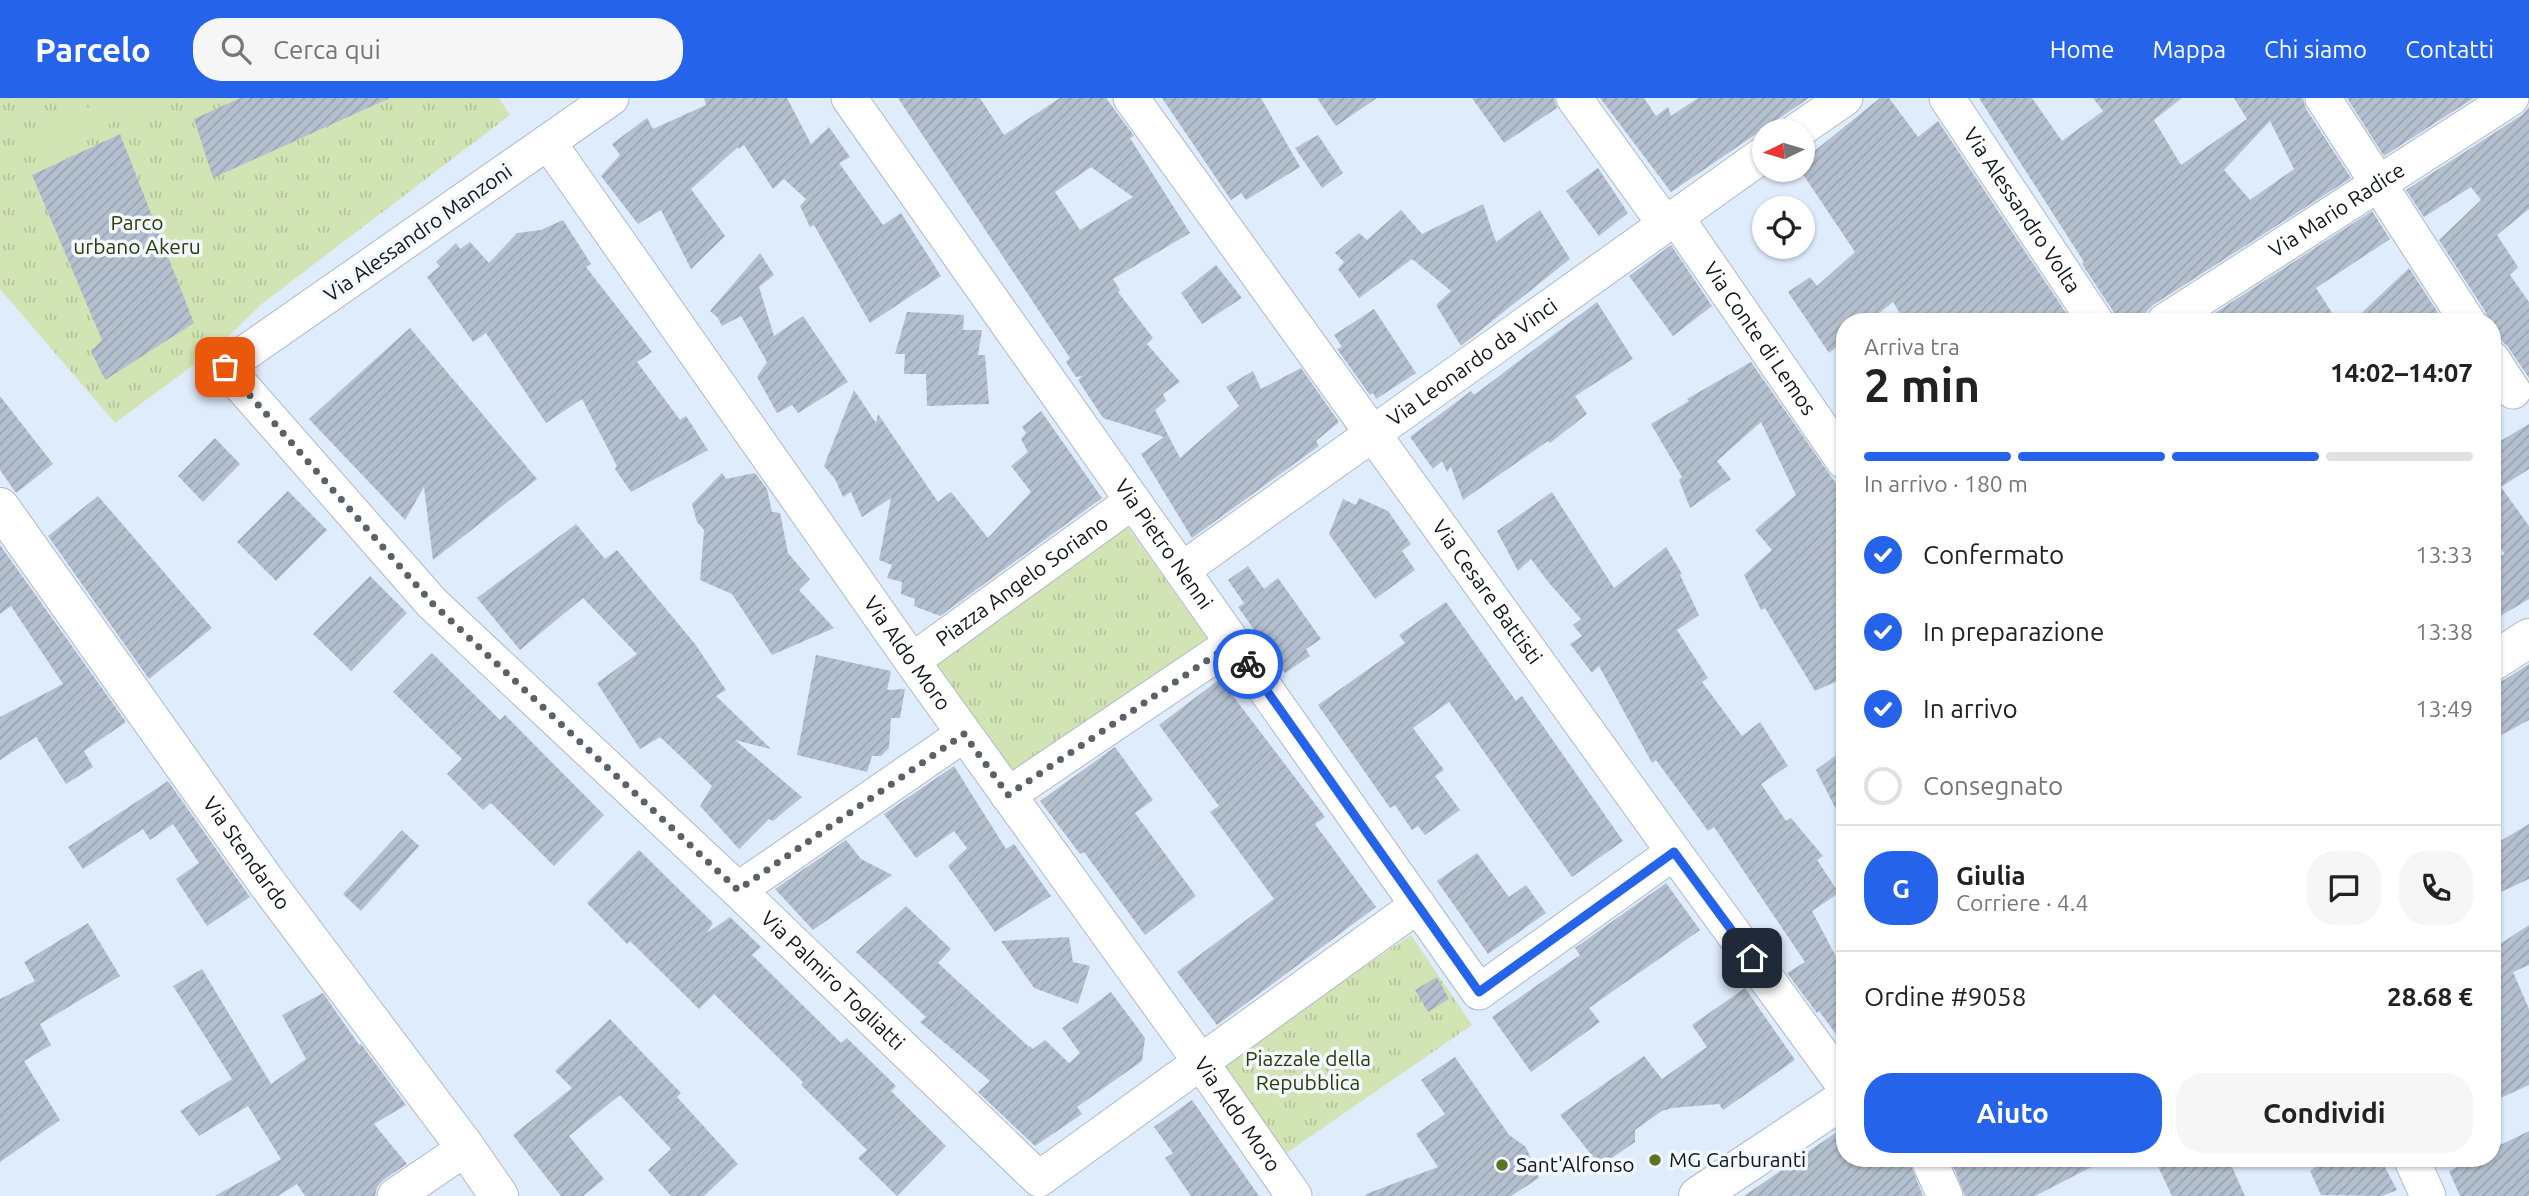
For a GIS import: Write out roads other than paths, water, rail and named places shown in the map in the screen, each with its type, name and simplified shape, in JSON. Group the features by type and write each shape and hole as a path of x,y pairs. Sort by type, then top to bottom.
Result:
{"street":[{"name":"Via Alessandro Manzoni","path":"225,367 611,98"},
{"name":"Via Pietro Nenni","path":"849,98 1479,992 1674,852"},
{"name":"Via Cesare Battisti","path":"1131,98 1836,1074"},
{"name":"Via Conte di Lemos","path":"1574,98 1670,220 1836,450"},
{"path":"1814,119 1845,98"},
{"name":"Via Alessandro Volta","path":"1947,98 2090,313"},
{"path":"2323,98 2462,313"},
{"name":"Via Mario Radice","path":"2178,313 2511,98"},
{"name":"Via Aldo Moro","path":"548,142 912,661 1294,1196"},
{"name":"Via Leonardo da Vinci","path":"1182,570 1752,162"},
{"name":"Via Palmiro Togliatti","path":"225,367 432,603 738,890 1039,1179 1200,1061"},
{"path":"2501,373 2513,391"},
{"name":"Piazza Angelo Soriano","path":"912,661 1133,501"},
{"name":"Via Stendardo","path":"2,513 267,883 499,1196"},
{"path":"2501,656 2529,638"},
{"path":"1008,795 1233,643"},
{"path":"738,890 964,734"},
{"path":"1200,1061 1418,905"},
{"path":"1713,1192 1836,1105"},
{"path":"396,1196 466,1148"},
{"path":"1932,1167 1945,1196"},
{"path":"2415,1167 2428,1196"}],"place":[{"name":"MG Carburanti","path":"1655,1160"},
{"name":"Sant'Alfonso","path":"1502,1165"}],"park label":[{"name":"Parco urbano Akeru","path":"137,235"},
{"name":"Piazzale della Repubblica","path":"1308,1071"}]}
